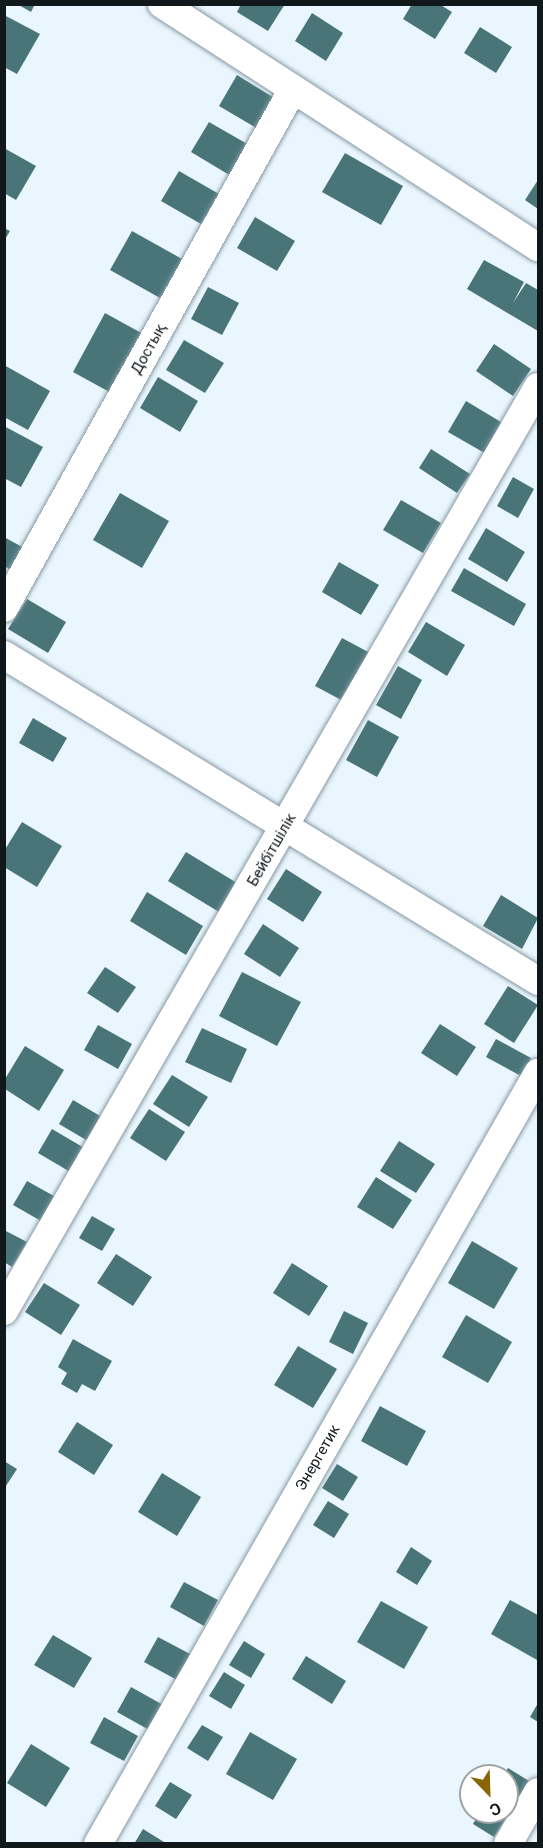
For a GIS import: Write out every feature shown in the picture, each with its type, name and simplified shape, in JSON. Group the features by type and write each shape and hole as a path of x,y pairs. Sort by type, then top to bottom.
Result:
{"street":[{"path":"162,4 538,247"},
{"name":"Достық","path":"4,608 293,89"},
{"name":"Бейбітшілік","path":"4,1311 287,825 372,667 538,387"},
{"path":"4,655 287,825 538,981"},
{"name":"Энергетик","path":"98,1844 538,1073"},
{"path":"508,1844 538,1792"}],"building":[{"path":"17,4 35,4 31,12"},
{"path":"241,4 285,4 268,31 237,12"},
{"path":"412,4 439,4 452,12 435,39 403,19"},
{"path":"312,13 343,33 326,61 295,41"},
{"path":"4,15 40,34 17,74 4,67"},
{"path":"480,27 512,47 496,73 464,53"},
{"path":"237,75 276,99 258,129 219,106"},
{"path":"209,122 249,145 231,176 191,152"},
{"path":"4,148 36,166 16,200 4,193"},
{"path":"345,153 403,186 381,225 322,192"},
{"path":"179,171 219,194 201,224 161,201"},
{"path":"538,180 538,209 525,200"},
{"path":"255,217 295,241 277,271 237,248"},
{"path":"4,228 10,231 4,241"},
{"path":"132,231 191,264 169,303 110,270"},
{"path":"484,260 524,282 513,303 526,283 538,290 538,331 467,289"},
{"path":"208,287 239,303 222,335 191,319"},
{"path":"105,313 145,335 113,394 73,372"},
{"path":"184,340 224,363 205,393 166,370"},
{"path":"494,344 531,369 513,396 476,371"},
{"path":"4,365 50,391 28,430 4,417"},
{"path":"158,377 198,401 180,432 140,408"},
{"path":"466,401 506,425 488,455 448,432"},
{"path":"4,426 43,447 21,487 4,478"},
{"path":"431,449 470,474 457,493 419,468"},
{"path":"513,477 534,489 518,518 497,506"},
{"path":"120,493 169,521 142,568 93,540"},
{"path":"401,500 441,523 423,553 383,530"},
{"path":"486,528 525,552 507,582 468,559"},
{"path":"4,537 24,548 11,570 4,566"},
{"path":"339,562 379,585 361,615 322,592"},
{"path":"464,568 526,604 514,626 451,591"},
{"path":"27,599 66,622 48,653 8,629"},
{"path":"426,622 465,645 447,676 408,652"},
{"path":"342,638 372,654 345,702 315,686"},
{"path":"398,666 422,680 401,719 376,705"},
{"path":"33,718 67,738 53,762 19,743"},
{"path":"368,720 399,737 377,777 346,760"},
{"path":"22,822 62,846 37,887 4,867 4,851"},
{"path":"186,852 242,886 224,915 168,881"},
{"path":"286,869 322,892 303,922 267,899"},
{"path":"147,892 203,926 186,955 130,921"},
{"path":"501,895 538,918 522,949 483,926"},
{"path":"263,924 299,948 280,977 244,954"},
{"path":"105,967 136,987 118,1013 87,993"},
{"path":"242,972 301,1002 277,1046 219,1016"},
{"path":"508,986 538,1005 514,1043 484,1024"},
{"path":"440,1024 476,1047 457,1076 421,1053"},
{"path":"98,1025 132,1044 118,1069 84,1050"},
{"path":"202,1028 247,1049 231,1083 185,1062"},
{"path":"496,1039 531,1058 521,1076 486,1057"},
{"path":"25,1046 64,1070 39,1111 5,1089 5,1079"},
{"path":"172,1075 208,1097 189,1127 153,1104"},
{"path":"73,1100 107,1120 93,1144 59,1124"},
{"path":"149,1109 185,1132 166,1161 130,1138"},
{"path":"52,1129 86,1149 72,1173 38,1153"},
{"path":"399,1141 435,1164 416,1193 380,1171"},
{"path":"376,1177 412,1200 393,1229 357,1207"},
{"path":"27,1181 61,1200 48,1225 13,1205"},
{"path":"92,1216 115,1229 102,1251 79,1238"},
{"path":"4,1230 27,1242 12,1267 4,1262"},
{"path":"472,1241 518,1268 494,1309 448,1283"},
{"path":"116,1254 152,1277 133,1306 97,1283"},
{"path":"292,1263 328,1286 309,1316 273,1293"},
{"path":"44,1283 80,1305 61,1335 25,1312"},
{"path":"344,1311 368,1323 353,1354 329,1342"},
{"path":"466,1315 512,1342 488,1383 442,1357"},
{"path":"73,1339 112,1361 95,1391 82,1384 77,1393 61,1384 67,1373 58,1367"},
{"path":"298,1346 337,1369 313,1408 274,1385"},
{"path":"380,1406 426,1431 407,1466 361,1441"},
{"path":"77,1422 113,1445 94,1475 58,1452"},
{"path":"4,1461 17,1469 4,1489"},
{"path":"337,1464 358,1477 343,1501 322,1488"},
{"path":"162,1473 201,1497 177,1536 138,1512"},
{"path":"328,1501 349,1514 334,1538 313,1525"},
{"path":"411,1547 432,1561 417,1585 396,1572"},
{"path":"184,1582 218,1600 204,1626 170,1607"},
{"path":"510,1600 538,1615 537,1660 491,1634"},
{"path":"381,1601 428,1627 404,1669 357,1642"},
{"path":"53,1635 92,1658 74,1688 34,1665"},
{"path":"158,1637 192,1655 177,1680 144,1662"},
{"path":"244,1641 265,1654 251,1678 229,1665"},
{"path":"306,1656 346,1681 332,1704 292,1679"},
{"path":"224,1672 245,1685 231,1709 209,1696"},
{"path":"131,1687 165,1706 151,1731 117,1712"},
{"path":"538,1703 538,1722 530,1717"},
{"path":"104,1717 138,1736 124,1761 90,1743"},
{"path":"202,1725 223,1737 208,1761 187,1748"},
{"path":"250,1732 297,1759 273,1800 226,1774"},
{"path":"31,1744 70,1768 46,1807 7,1783"},
{"path":"519,1775 529,1781 519,1797"},
{"path":"170,1782 192,1795 176,1819 155,1806"},
{"path":"473,1824 502,1824 494,1837"},
{"path":"143,1829 164,1842 163,1844 134,1844"}]}
